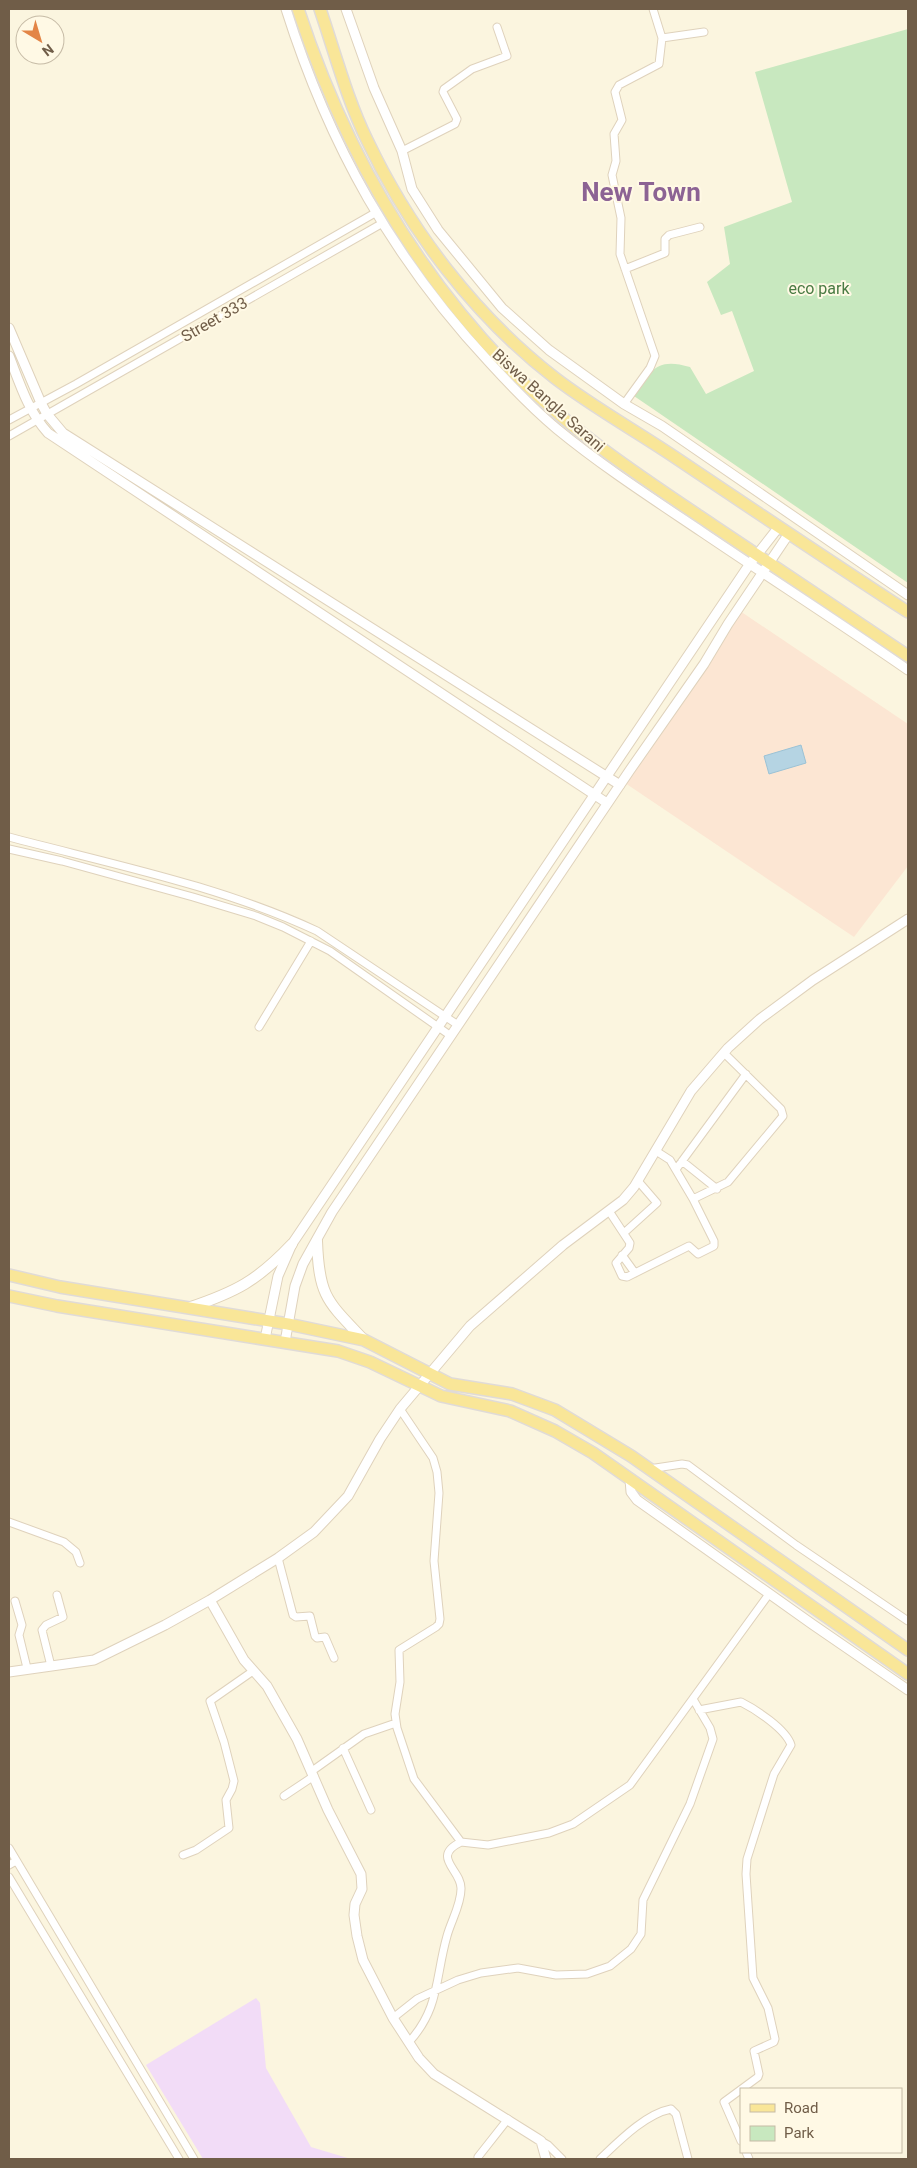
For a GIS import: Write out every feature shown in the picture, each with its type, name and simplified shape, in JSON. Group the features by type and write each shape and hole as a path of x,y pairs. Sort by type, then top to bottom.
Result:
{"main road":[{"name":"Biswa Bangla Sarani","path":"298,9 347,136 368,176 413,250 440,287 514,373 599,447 754,560 769,564 908,656"},
{"name":"Biswa Bangla Sarani","path":"320,9 367,142 410,218 432,249 491,321 520,349 557,379 788,535 908,612"},
{"path":"317,1241 318,1270 325,1295 340,1315 364,1340"},
{"path":"187,1308 244,1286 263,1273 292,1244"},
{"path":"9,1275 60,1287 288,1324 364,1340 450,1384 512,1394 555,1410 604,1438 908,1650"},
{"path":"9,1296 63,1308 285,1342 356,1356 451,1400 510,1411 555,1431 593,1452 908,1674"}],"street":[{"path":"286,9 296,42 329,123 381,224 443,310 511,386 555,428 658,503 754,560 761,573 908,670"},
{"path":"346,9 374,88 402,151 412,189 438,230 502,308 549,350 624,404 662,426 908,595"},
{"path":"624,404 650,368 655,356 620,254 621,218 612,175 616,161 614,134 622,120 615,90 619,85 659,64 662,38 653,9"},
{"path":"402,151 455,124 457,119 443,92 444,89 472,69 506,56 497,27"},
{"path":"662,38 704,32"},
{"name":"Street 333","path":"29,408 41,403 375,213"},
{"name":"Street 333","path":"37,420 381,224"},
{"path":"625,270 662,256 667,250 665,239 669,235 700,228"},
{"path":"9,328 41,403 47,414 63,433 620,785"},
{"path":"9,356 29,408 48,433 608,803"},
{"path":"9,420 29,408"},
{"path":"9,436 37,420"},
{"path":"266,1339 278,1276 292,1244 606,777 754,560 778,528"},
{"path":"285,1342 295,1286 303,1264 332,1212 620,785 704,664 761,573 788,535"},
{"path":"9,837 198,887 295,920 333,941 458,1025"},
{"path":"9,849 62,861 238,911 283,927 330,951 437,1028 451,1036"},
{"path":"9,1672 94,1660 165,1625 210,1600 278,1558 314,1532 348,1496 400,1408 470,1326 563,1245 622,1200 638,1181 691,1091 724,1053 760,1019 856,951 908,919"},
{"path":"259,1028 311,941"},
{"path":"694,1199 728,1182 783,1113 724,1053"},
{"path":"676,1168 746,1074"},
{"path":"609,1211 625,1232 630,1246 616,1263 622,1276 627,1277 689,1246 698,1254 714,1246 714,1241 694,1199 676,1168 670,1160 656,1151"},
{"path":"682,1161 717,1189"},
{"path":"625,1232 657,1203 638,1181"},
{"path":"622,1255 635,1273"},
{"path":"400,1408 433,1458 437,1472 439,1494 434,1561 440,1619 436,1627 399,1650 400,1682 395,1714 396,1723 414,1779 461,1842"},
{"path":"648,1469 682,1464 688,1465 796,1545 908,1621"},
{"path":"630,1479 632,1492 637,1500 908,1690"},
{"path":"9,1522 64,1542 76,1552 80,1563"},
{"path":"278,1558 293,1615 296,1617 310,1616 315,1636 317,1638 326,1637 334,1658"},
{"path":"409,2042 424,2026 436,1990 447,1935 462,1888 460,1880 447,1858 452,1848 461,1842 488,1845 540,1835 573,1824 630,1786 769,1594"},
{"path":"51,1666 42,1630 46,1625 63,1617 57,1595"},
{"path":"210,1600 244,1660 261,1677 297,1739 328,1810 360,1874 362,1889 354,1904 357,1936 363,1960 393,2018 419,2058 442,2081 508,2119 548,2145 562,2159"},
{"path":"15,1601 22,1625 19,1635 27,1668"},
{"path":"182,1854 196,1850 229,1828 226,1800 234,1781 224,1742 210,1701 253,1671"},
{"path":"393,2018 417,1999 458,1980 481,1973 512,1968 556,1975 587,1974 610,1966 631,1949 641,1934 642,1900 690,1804 713,1739 710,1728 693,1699"},
{"path":"699,1710 741,1702 768,1720 785,1735 791,1745 774,1774 747,1859 746,1885 753,1978 768,2008 775,2039 774,2042 754,2051 758,2077 743,2088"},
{"path":"284,1796 343,1748 364,1734 396,1723"},
{"path":"343,1748 371,1810"},
{"path":"9,1849 194,2159"},
{"path":"9,1865 16,1861"},
{"path":"9,1877 179,2159"},
{"path":"740,2090 724,2102 740,2139"},
{"path":"600,2159 620,2139 644,2122 670,2110 676,2114 688,2159"},
{"path":"478,2157 508,2119"},
{"path":"541,2142 546,2159"}],"shaded area":[{"path":"740,611 908,724 908,866 854,937 625,783"},
{"path":"256,1998 260,2003 266,2068 311,2147 351,2159 203,2159 146,2065"}],"green space":[{"name":"eco park","path":"908,29 908,583 634,396 650,373 662,365 679,364 690,367 706,394 754,371 732,311 721,315 707,282 730,264 724,227 792,202 755,72"}],"water":[{"path":"801,745 806,763 769,774 764,756"}],"district":[{"name":"New Town","path":"641,192"}]}
